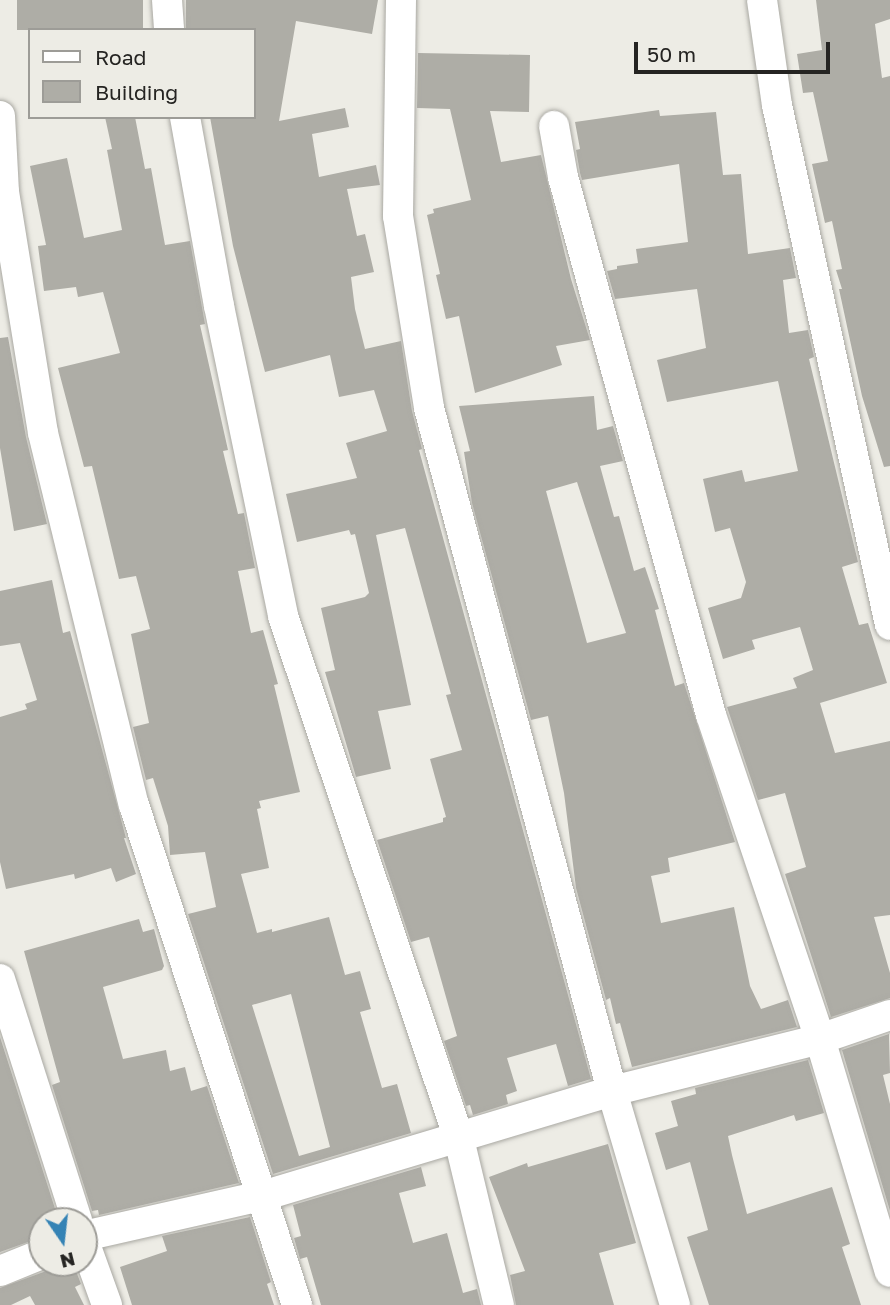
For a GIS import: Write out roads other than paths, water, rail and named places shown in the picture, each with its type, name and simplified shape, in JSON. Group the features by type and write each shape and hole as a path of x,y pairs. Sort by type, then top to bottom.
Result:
{"street":[{"path":"167,0 169,28"},
{"path":"401,0 398,216 429,408 612,1091 675,1305"},
{"path":"762,0 778,105 890,625"},
{"path":"0,116 4,192 43,433 134,805 297,1305"},
{"path":"185,119 219,306 284,615 459,1139 499,1305"},
{"path":"554,126 563,177 711,715 820,1040 890,1272"},
{"path":"0,979 73,1207"},
{"path":"98,1236 262,1196 612,1091 820,1040 890,1015"},
{"path":"0,1271 28,1260"},
{"path":"97,1277 107,1305"}]}
